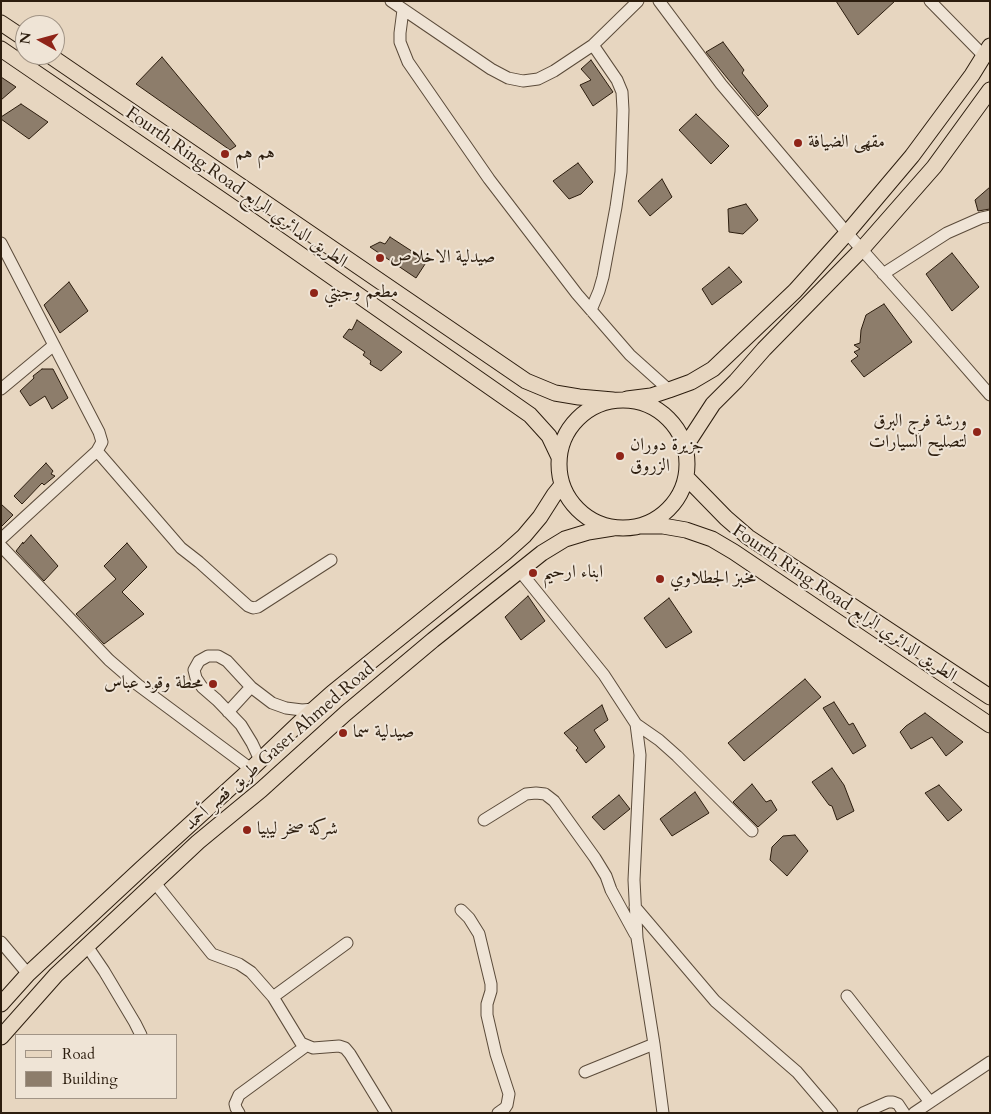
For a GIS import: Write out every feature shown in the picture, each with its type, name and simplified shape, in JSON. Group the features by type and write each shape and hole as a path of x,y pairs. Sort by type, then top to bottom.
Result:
{"main road":[{"path":"1,23 15,32"},
{"name":"Fourth Ring Road الطريق الدائري الرابع","path":"1,49 244,215 530,415 549,436 560,457"},
{"path":"620,400 647,404 664,414 678,429 686,447 688,467 683,488 678,498 662,516 641,526 613,528 587,518 577,509 562,485 559,471 560,457 562,443 568,430 587,410 600,404 620,400 651,396 691,382 713,368 794,291 847,233 912,156 972,75 987,51"},
{"name":"Fourth Ring Road الطريق الدائري الرابع","path":"64,65 526,381 554,392 579,398 620,400"},
{"path":"686,447 713,404 862,249 934,167 990,90"},
{"path":"686,477 726,518 748,537 990,697"},
{"name":"طريق قصر أحمد Gaser Ahmed Road","path":"1,1004 28,974 256,765 314,709 524,536 562,485"},
{"name":"Fourth Ring Road الطريق الدائري الرابع","path":"641,526 663,526 686,530 712,539 778,581 990,725"},
{"name":"طريق قصر أحمد Gaser Ahmed Road","path":"1,1037 56,974 198,842 261,790 346,713 542,553 565,539 588,532 613,528"}],"street":[{"path":"391,1 491,69 508,78 523,81 538,79 554,71 593,45 638,1"},
{"path":"659,1 721,84 847,233 990,395"},
{"path":"930,1 987,51"},
{"path":"403,10 400,42 408,62 490,179 577,294 630,355 669,390"},
{"path":"591,310 603,277 616,207 621,172 623,110 622,92 617,80 593,45"},
{"path":"883,274 946,233 990,216"},
{"path":"1,243 100,432 102,442 96,451 1,538"},
{"path":"1,389 54,345"},
{"path":"96,451 181,548 248,606 253,608 258,606 331,560"},
{"path":"1,546 109,660 138,684 256,765"},
{"path":"519,570 604,675 636,724 659,740 677,756 752,831"},
{"path":"256,765 252,743 242,725 202,687 196,678 194,670 199,661 208,656 218,656 227,661 251,687 272,702 286,708 314,709"},
{"path":"228,712 251,687"},
{"path":"636,724 640,755 634,880 637,938 663,1113"},
{"path":"484,820 526,794 545,794 554,801 595,858 637,938"},
{"path":"154,883 212,954 239,964 251,972 273,997 301,1043 313,1048 339,1046 345,1048 386,1113"},
{"path":"635,907 715,1001 797,1072 832,1113"},
{"path":"461,910 470,918 479,934 491,984 487,1015 496,1054 509,1094 507,1105 498,1113"},
{"path":"1,942 28,974"},
{"path":"273,997 347,943"},
{"path":"87,946 104,971 140,1034"},
{"path":"847,996 930,1102"},
{"path":"585,1072 654,1044"},
{"path":"240,1113 235,1104 239,1096 306,1046"},
{"path":"914,1113 990,1062"},
{"path":"863,1113 888,1102 893,1102 898,1104 904,1113"}],"building":[{"path":"836,1 895,1 858,35"},
{"path":"723,42 744,70 742,73 768,106 758,116 706,52"},
{"path":"162,57 236,146 230,150 136,84"},
{"path":"591,60 613,92 593,106 580,85 591,80 581,69"},
{"path":"1,77 16,87 1,100"},
{"path":"21,104 48,122 29,139 1,119 1,117"},
{"path":"696,114 729,146 711,164 679,130"},
{"path":"578,163 593,182 581,194 569,199 553,181"},
{"path":"662,179 672,197 650,216 638,201"},
{"path":"990,187 990,209 978,211 975,200"},
{"path":"746,204 758,220 743,234 729,232 728,209"},
{"path":"390,237 427,261 416,278 370,247 380,242 385,244"},
{"path":"952,253 979,287 952,311 926,274"},
{"path":"729,267 742,282 712,305 702,289"},
{"path":"69,282 88,311 60,333 44,305"},
{"path":"884,304 912,342 864,377 851,361 858,356 854,352 860,349 854,345 860,343 861,330 866,315"},
{"path":"357,320 402,352 381,371 370,364 371,361 363,355 365,352 343,337 349,329 352,330"},
{"path":"42,369 53,369 68,398 52,409 45,396 30,406 20,391"},
{"path":"46,463 53,471 51,474 55,476 44,485 42,483 22,504 14,496"},
{"path":"1,504 13,515 1,527"},
{"path":"31,535 58,566 44,581 16,551"},
{"path":"127,543 147,567 122,592 144,614 104,644 76,614 116,579 104,566"},
{"path":"528,596 545,621 521,640 505,617"},
{"path":"669,598 692,632 666,648 644,618"},
{"path":"805,679 821,697 744,761 728,743"},
{"path":"834,702 849,725 853,723 866,746 853,754 823,708"},
{"path":"602,705 608,720 594,730 605,747 586,763 576,750 578,748 564,733"},
{"path":"925,713 963,742 946,756 932,737 911,749 900,732"},
{"path":"832,768 844,785 854,811 837,820 832,806 829,805 812,782"},
{"path":"752,784 766,802 771,800 777,810 758,827 733,802"},
{"path":"939,785 962,810 948,821 925,793"},
{"path":"695,792 709,813 672,836 660,819"},
{"path":"619,795 630,809 604,830 592,817"},
{"path":"795,835 808,851 787,876 770,860 772,847 783,836"}],"place":[{"name":"مقهى الضيافة","path":"798,143"},
{"name":"هم هم","path":"225,154"},
{"name":"صيدلية الاخلاص","path":"380,258"},
{"name":"مطعم وجبتي","path":"314,293"},
{"name":"ورشة فرج البرق لتصليح السيارات","path":"977,432"},
{"name":"جزيرة دوران الزروق","path":"620,456"},
{"name":"ابناء ارحيم","path":"533,573"},
{"name":"مخبز الجطلاوي","path":"660,579"},
{"name":"محطة وقود عباس","path":"213,684"},
{"name":"صيدلية سما","path":"343,733"},
{"name":"شركة صخر ليبيا","path":"247,830"}]}
